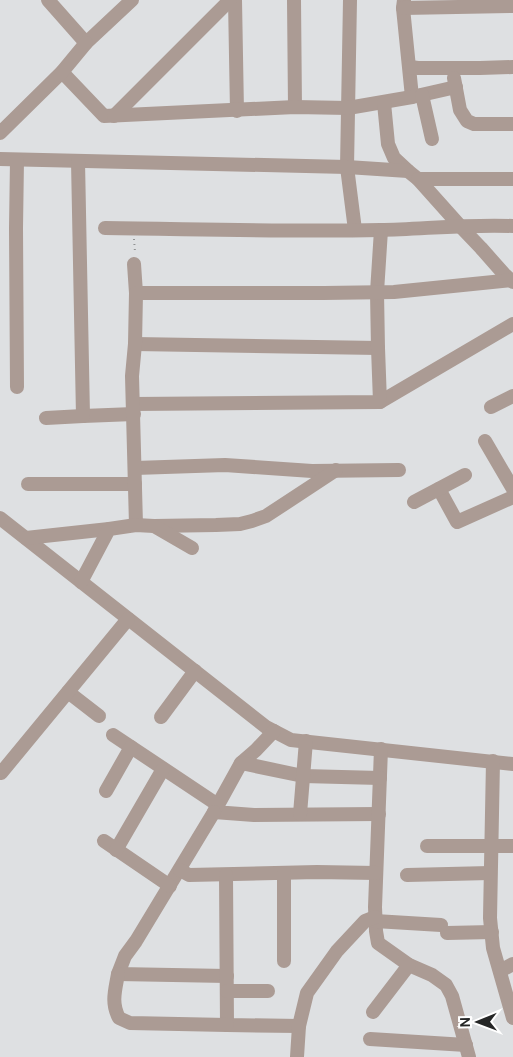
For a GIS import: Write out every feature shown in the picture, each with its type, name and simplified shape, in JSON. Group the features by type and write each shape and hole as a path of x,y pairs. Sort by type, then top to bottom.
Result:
{"street":[{"path":"48,0 86,43"},
{"path":"0,133 62,72 86,43 132,0"},
{"path":"114,116 230,0"},
{"path":"235,0 237,111"},
{"path":"294,0 296,107"},
{"path":"350,0 347,167 355,230"},
{"path":"432,139 417,96 410,67 404,4 513,6"},
{"path":"410,67 513,67"},
{"path":"452,68 460,110 467,121 474,124 513,124"},
{"path":"62,72 104,116 296,107 348,108 456,87"},
{"path":"384,102 388,144 394,158 413,175 512,281"},
{"path":"0,159 347,167 413,175 513,179"},
{"path":"16,160 17,387"},
{"path":"78,161 83,416"},
{"path":"105,228 302,231 513,226"},
{"path":"380,402 378,292 381,230"},
{"path":"134,264 136,292 132,376 136,525"},
{"path":"136,292 378,292 512,281"},
{"path":"46,418 83,416 134,409 380,402 513,324"},
{"path":"135,344 378,348"},
{"path":"491,407 513,396"},
{"path":"485,441 513,489"},
{"path":"135,468 225,466 312,471 399,470"},
{"path":"26,538 136,525 240,524 266,516 336,470"},
{"path":"414,502 465,475"},
{"path":"28,484 135,484"},
{"path":"439,489 457,522 513,498"},
{"path":"0,518 266,727 291,740 513,764"},
{"path":"154,526 192,548"},
{"path":"81,582 108,529"},
{"path":"0,773 128,618"},
{"path":"161,716 195,671"},
{"path":"68,692 99,716"},
{"path":"274,731 242,763 180,870 125,956 118,974 114,1009 119,1018 130,1023 299,1026"},
{"path":"113,735 163,769 216,809 254,815 378,814"},
{"path":"300,814 306,741"},
{"path":"106,791 131,747"},
{"path":"370,1039 467,1051 452,996 446,985 432,975 409,965 378,943 375,919 381,749"},
{"path":"494,762 490,918 493,948 513,1018"},
{"path":"242,763 303,776 380,778"},
{"path":"116,850 163,769"},
{"path":"104,841 170,886"},
{"path":"426,846 513,846"},
{"path":"180,870 189,876 316,872 376,873"},
{"path":"284,873 284,960"},
{"path":"407,875 490,873"},
{"path":"226,875 227,1025"},
{"path":"297,1057 299,1026 307,993 342,945 364,921 375,919 444,929 492,932"},
{"path":"500,971 513,964"},
{"path":"373,1012 409,965"},
{"path":"118,974 227,976"},
{"path":"227,991 268,991"}],"path":[{"path":"134,228 134,264"}]}
